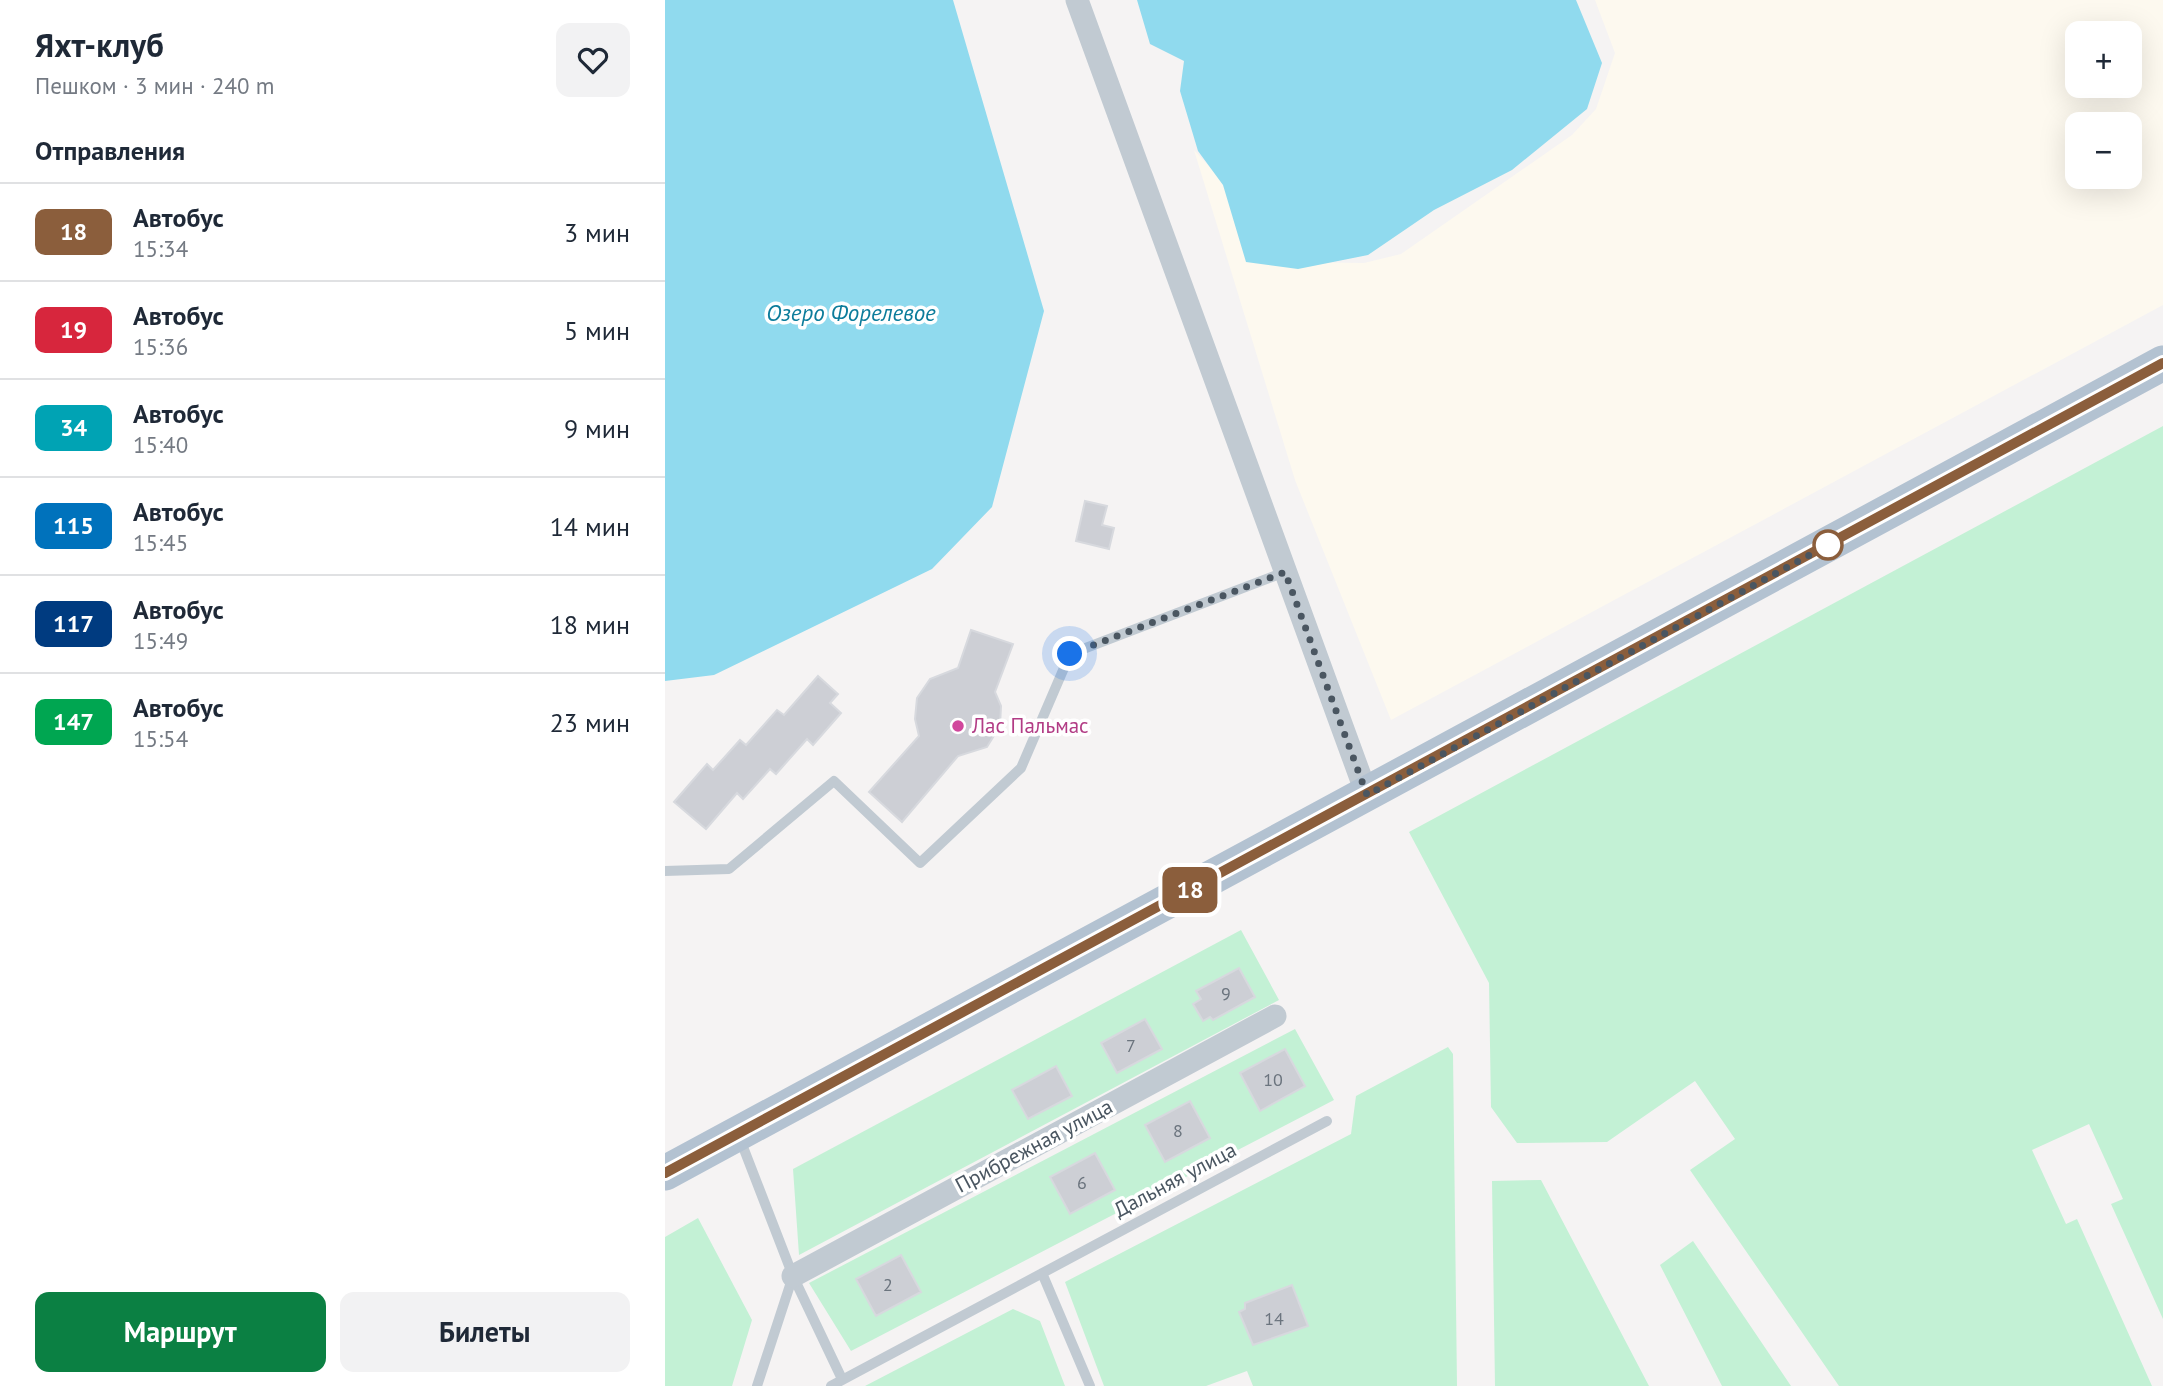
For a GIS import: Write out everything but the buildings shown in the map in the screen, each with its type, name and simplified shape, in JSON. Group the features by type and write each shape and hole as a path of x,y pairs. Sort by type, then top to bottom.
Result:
{"main road":[{"path":"665,1173 2163,363"}],"street":[{"path":"1077,0 1367,795"},
{"name":"Прибрежная улица","path":"793,1276 1275,1016"}],"lane":[{"path":"665,871 729,869 834,781 920,863 1021,768 1070,654 1285,572"},
{"name":"Дальняя улица","path":"831,1386 1327,1122"},
{"path":"738,1133 793,1276 842,1379"},
{"path":"1042,1273 1090,1386"},
{"path":"757,1386 793,1276"}],"shaded area":[{"path":"1595,0 2163,0 2163,305 1391,720 1295,480 1194,150 1228,187 1283,262 1364,263 1401,254 1572,135 1596,109 1615,53"}],"green space":[{"path":"2163,426 2163,1319 2111,1204 2123,1199 2089,1124 2032,1150 2066,1224 2077,1219 2152,1386 1839,1386 1690,1170 1735,1139 1695,1081 1607,1142 1517,1143 1491,1107 1489,983 1409,832"},
{"path":"1241,930 1279,1000 799,1255 793,1169"},
{"path":"1295,1029 1334,1100 851,1351 809,1283"},
{"path":"1448,1047 1453,1054 1457,1386 1253,1386 1247,1371 1206,1386 1104,1386 1065,1282 1351,1134 1356,1096"},
{"path":"1541,1180 1649,1386 1495,1386 1492,1181"},
{"path":"698,1218 752,1320 732,1386 665,1386 665,1237"},
{"path":"1693,1241 1791,1386 1722,1386 1660,1265"},
{"path":"1013,1309 1040,1321 1065,1386 865,1386"}],"water":[{"name":"Озеро Форелевое","path":"665,0 953,0 1044,311 992,507 932,569 714,675 665,681"},
{"path":"1137,0 1576,0 1602,63 1587,109 1512,170 1434,210 1368,255 1298,269 1246,262 1223,185 1198,151 1180,91 1184,61 1150,44"}],"bus line":[{"name":"18","path":"665,1173 2163,363"}],"place":[{"name":"Лас Пальмас","path":"958,726"}],"route":[{"path":"1070,654 1285,572 1367,795 1828,545"}]}
